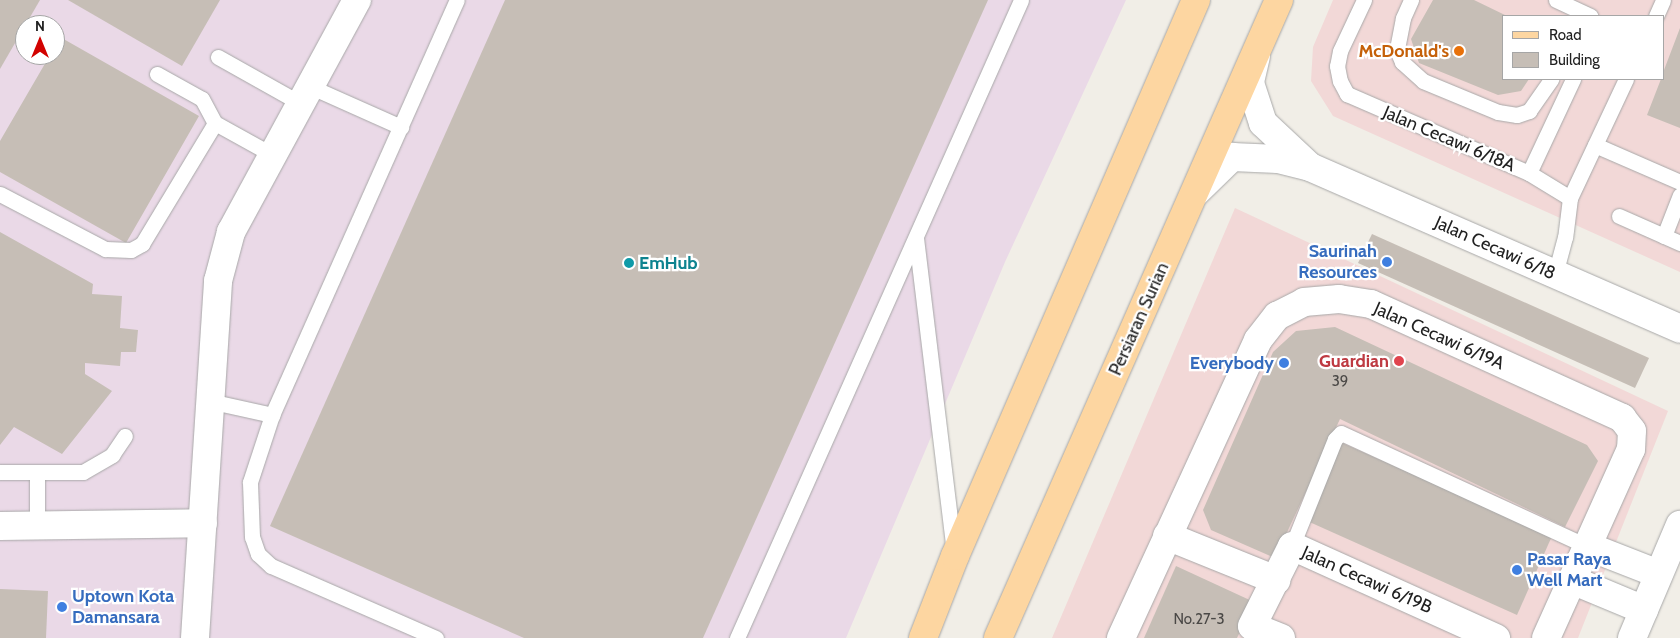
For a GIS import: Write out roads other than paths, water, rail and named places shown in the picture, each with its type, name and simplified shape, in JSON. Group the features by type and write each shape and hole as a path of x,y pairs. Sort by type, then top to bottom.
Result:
{"main road":[{"path":"923,638 955,556 1196,0"},
{"name":"Persiaran Surian","path":"998,638 1279,0"}],"street":[{"path":"196,638 209,401 218,280 231,232 271,154 357,0"},
{"name":"Jalan Cecawi 6/18","path":"1258,48 1250,83 1256,107 1263,123 1310,167"},
{"name":"Jalan Cecawi 6/18","path":"1195,193 1232,157 1278,159 1310,167 1680,329"},
{"name":"Jalan Cecawi 6/19A","path":"1121,638 1258,340 1277,316 1304,302 1339,299 1371,304 1622,418 1632,431 1631,449 1546,638"},
{"path":"0,526 203,523"},
{"path":"1572,580 1639,630 1659,574 1680,525"},
{"path":"1167,536 1276,580"},
{"name":"Jalan Cecawi 6/19B","path":"1281,638 1249,632 1292,546 1496,638"},
{"path":"1588,546 1659,574"}],"lane":[{"path":"436,638 271,566 258,554 250,515 250,482 272,415 457,0"},
{"path":"737,638 1021,0"},
{"name":"Jalan Cecawi 6/18A","path":"1364,0 1340,51 1338,66 1340,81 1347,94 1529,173 1570,198"},
{"path":"1411,0 1402,18 1397,50 1402,62 1423,81 1498,112 1517,115 1529,110 1550,80"},
{"path":"1556,0 1588,15"},
{"path":"1656,15 1663,0"},
{"path":"218,57 304,95 401,127"},
{"path":"157,74 202,99 216,123 271,154"},
{"path":"1529,173 1573,80"},
{"path":"1555,275 1565,237 1570,198 1626,80"},
{"path":"0,194 105,249 131,250 142,244 216,123"},
{"path":"1595,145 1680,182"},
{"path":"1664,236 1680,195"},
{"path":"1619,216 1680,243"},
{"path":"916,236 955,556"},
{"path":"209,401 272,415"},
{"path":"1292,546 1335,439 1341,433 1349,434 1588,546"},
{"path":"0,472 83,472 112,455 125,436"},
{"path":"37,473 37,525"}],"place":[{"name":"McDonald's","path":"1459,51"},
{"name":"Saurinah Resources","path":"1387,262"},
{"name":"EmHub","path":"629,263"},
{"name":"Guardian","path":"1399,361"},
{"name":"Everybody","path":"1284,363"},
{"name":"Pasar Raya Well Mart","path":"1517,570"},
{"name":"Uptown Kota Damansara","path":"62,607"}]}
